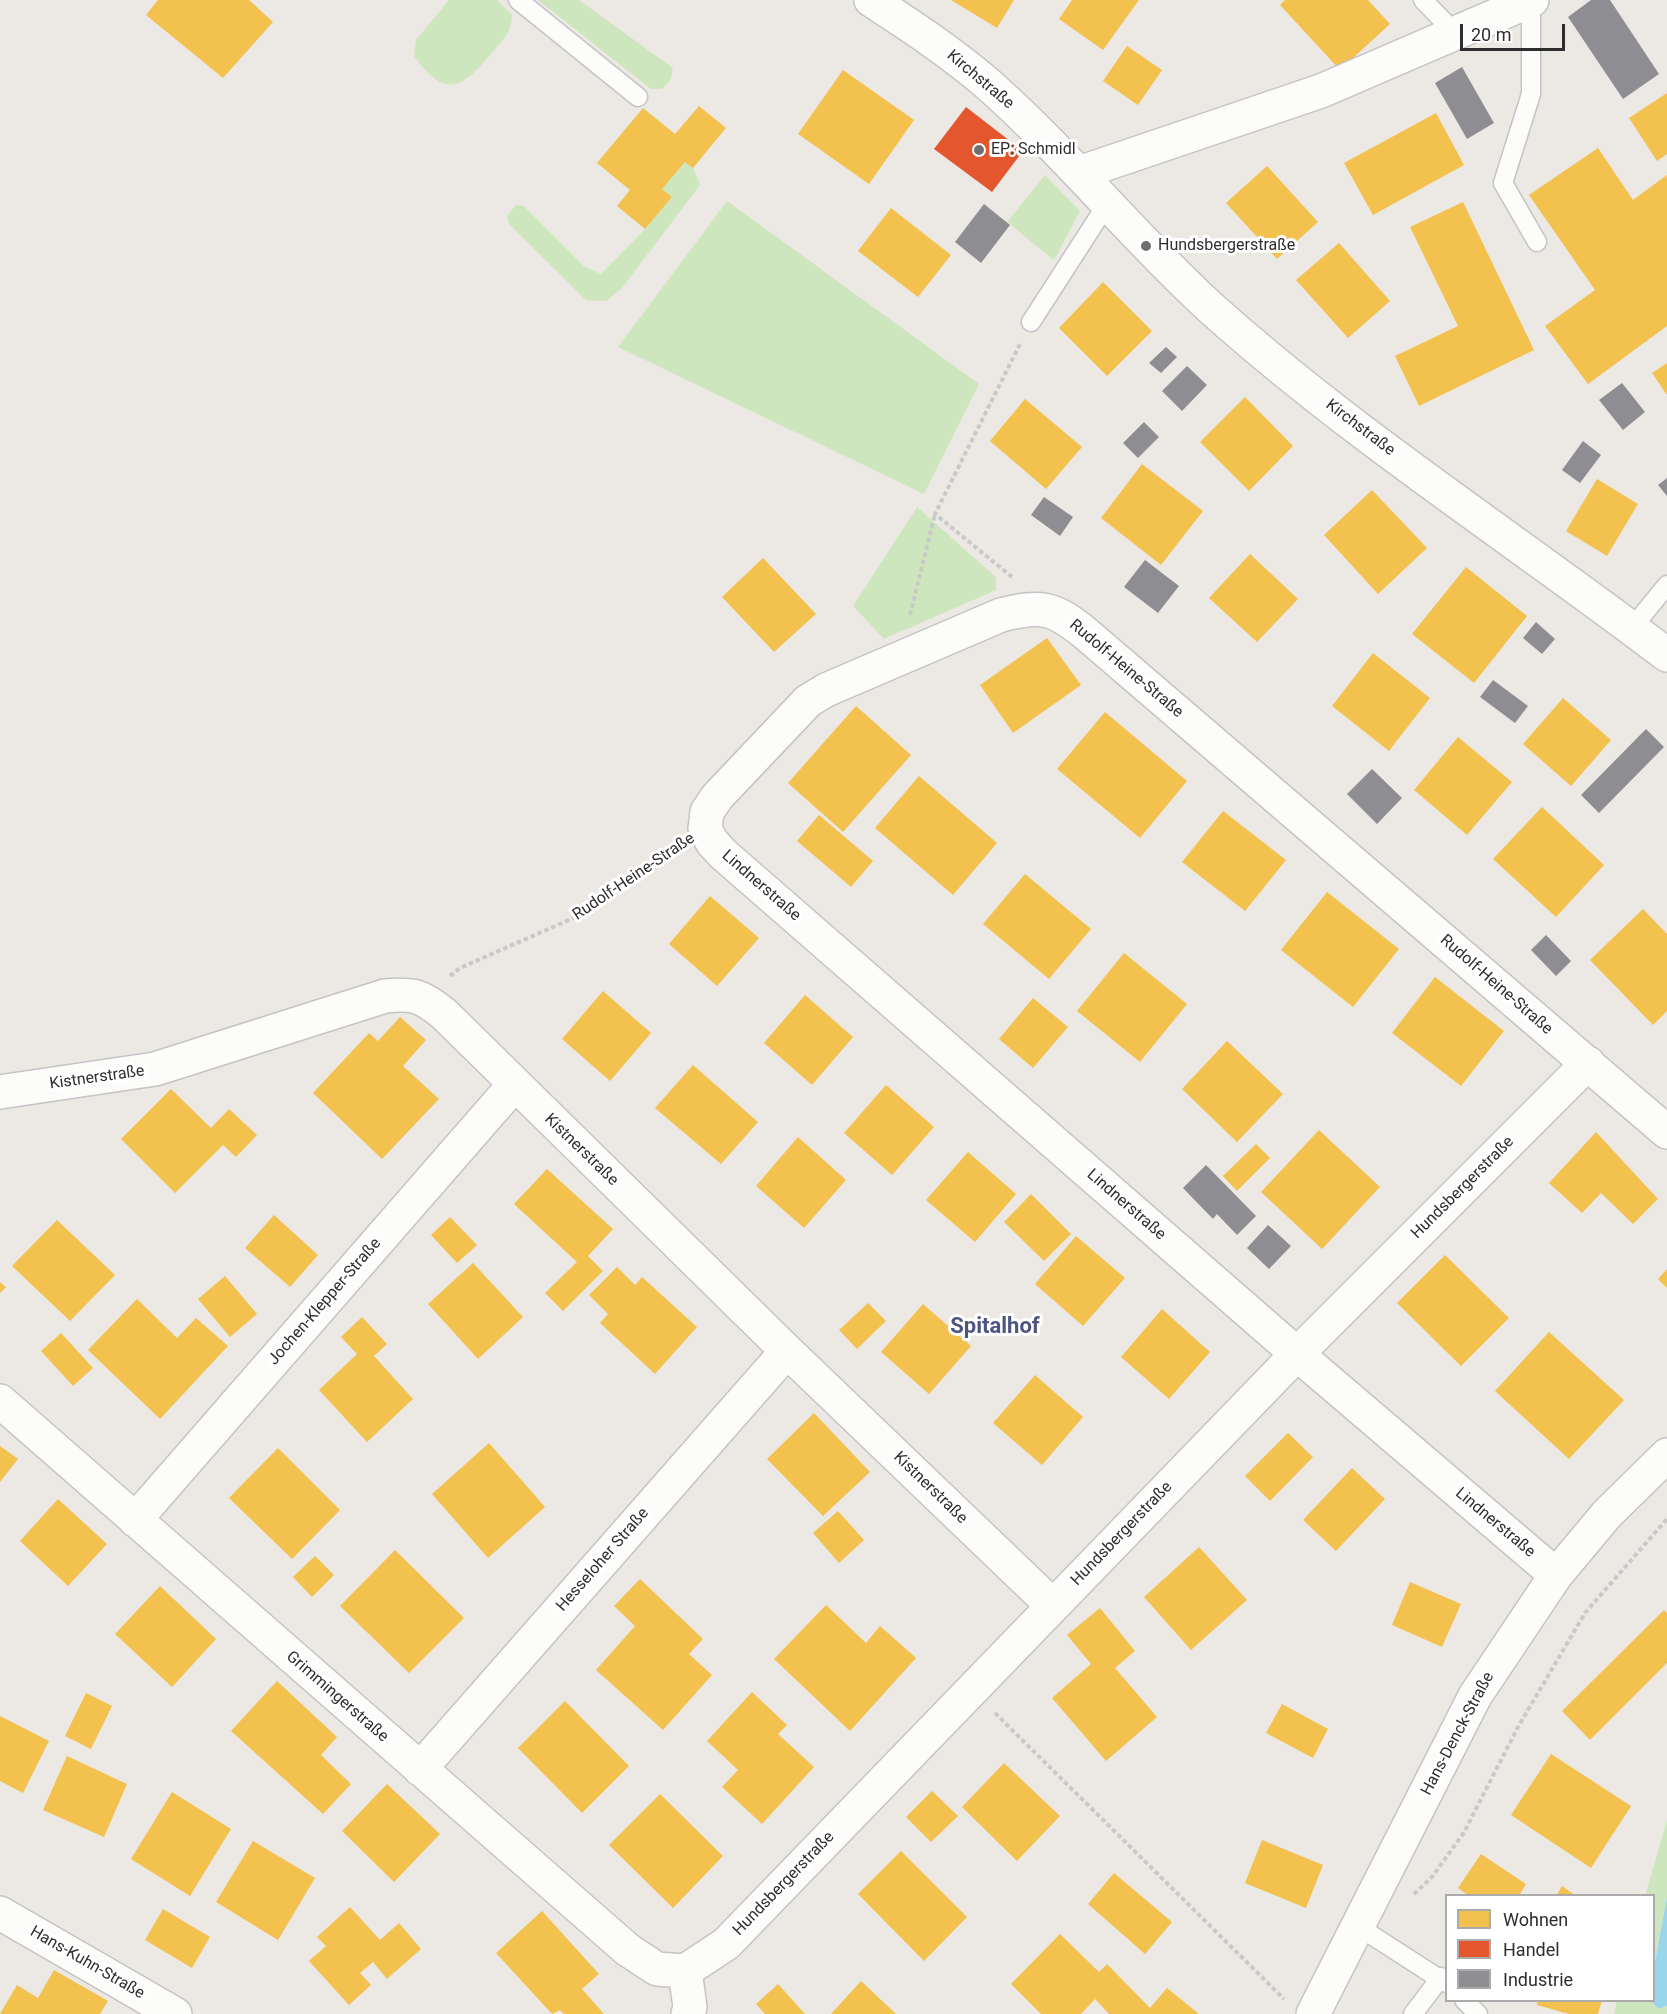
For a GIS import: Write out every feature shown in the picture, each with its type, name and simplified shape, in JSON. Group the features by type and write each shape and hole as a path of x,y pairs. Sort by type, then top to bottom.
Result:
{"street":[{"name":"Kirchstraße","path":"871,0 926,36 988,84 1212,309 1287,373 1667,655"},
{"path":"1079,173 1321,91 1531,0"},
{"name":"Rudolf-Heine-Straße","path":"705,829 707,812 717,796 808,701 826,690 1001,615 1026,609 1053,611 1085,633 1667,1132"},
{"name":"Lindnerstraße","path":"705,829 712,842 723,854 1297,1354 1556,1575"},
{"name":"Kistnerstraße","path":"0,1092 155,1069 385,996 406,994 424,998 444,1014 787,1351 1053,1606"},
{"name":"Hundsbergerstraße","path":"685,1971 726,1944 1297,1354 1588,1063"},
{"name":"Jochen-Klepper-Straße","path":"135,1520 514,1085"},
{"name":"Hesseloher Straße","path":"420,1769 787,1351"},
{"name":"Grimmingerstraße","path":"0,1401 628,1950 657,1969 685,1971"},
{"name":"Hans-Denck-Straße","path":"1302,2010 1359,1927 1476,1696 1556,1575 1607,1514 1667,1455"},
{"name":"Hans-Kuhn-Straße","path":"0,1913 175,2014"},
{"path":"685,1971 690,2007 688,2014"}],"lane":[{"path":"518,0 638,97"},
{"path":"1423,0 1455,33"},
{"path":"1531,0 1531,94 1503,183 1537,242"},
{"path":"1031,322 1107,204"},
{"path":"1632,628 1667,585"},
{"path":"1359,1927 1444,1980 1413,2014"},
{"path":"1465,2002 1478,2014"}],"path":[{"path":"899,660 935,514 1031,322"},
{"path":"935,514 1053,611"},
{"name":"Rudolf-Heine-Straße","path":"424,998 460,968 578,916 705,829"},
{"path":"1411,1898 1432,1877 1462,1834 1518,1727 1585,1613 1667,1519"},
{"path":"972,1690 1302,2010"}],"green space":[{"path":"449,0 497,0 512,15 508,32 498,46 470,76 461,82 452,84 443,83 434,78 414,56 416,40"},
{"path":"538,0 579,0 673,68 671,79 662,89 651,89"},
{"path":"685,162 693,168 700,185 622,288 606,301 586,300 509,224 507,216 516,205 524,206 584,266 601,274 645,229 672,197 662,189"},
{"path":"1045,175 1080,211 1054,260 1007,222"},
{"path":"727,201 979,384 924,494 618,347"},
{"path":"917,507 996,577 996,590 884,639 853,606"},
{"path":"1667,1820 1667,1897 1655,1962 1655,1894 1646,1894"},
{"path":"1617,2002 1652,2002 1659,2009 1667,2006 1667,2014 1614,2014"}],"water":[{"path":"1667,1897 1667,2006 1659,2009 1652,2002 1655,2002 1655,1962"}],"building: Wohnen":[{"path":"158,0 249,0 273,22 223,78 146,15"},
{"path":"951,0 1014,0 997,28"},
{"path":"1072,0 1139,0 1103,50 1059,19"},
{"path":"1285,0 1368,0 1390,24 1340,70 1280,5"},
{"path":"1127,46 1162,70 1138,105 1103,81"},
{"path":"843,70 914,120 869,184 798,134"},
{"path":"1667,93 1667,154 1657,161 1629,118"},
{"path":"699,106 726,128 693,168 685,162 662,189 672,197 645,229 617,206 630,190 597,163 643,108 675,134"},
{"path":"1436,113 1464,165 1373,215 1344,163"},
{"path":"1598,148 1633,200 1667,175 1667,326 1588,384 1545,326 1595,290 1529,195"},
{"path":"1267,166 1318,222 1277,259 1226,203"},
{"path":"1463,202 1534,350 1419,406 1395,356 1458,326 1410,227"},
{"path":"891,208 951,255 918,297 858,251"},
{"path":"1339,243 1390,301 1348,338 1296,280"},
{"path":"1103,282 1152,331 1107,376 1059,328"},
{"path":"1667,363 1667,395 1652,373"},
{"path":"1245,397 1293,446 1249,491 1200,442"},
{"path":"1025,399 1082,447 1046,489 990,441"},
{"path":"1142,464 1203,511 1161,565 1101,518"},
{"path":"1597,479 1638,504 1607,556 1566,531"},
{"path":"1372,490 1427,548 1378,594 1324,535"},
{"path":"1250,554 1298,599 1257,642 1209,598"},
{"path":"763,558 816,614 774,652 722,597"},
{"path":"1466,567 1527,616 1474,683 1412,634"},
{"path":"1047,638 1081,685 1013,733 980,685"},
{"path":"1373,653 1430,698 1389,751 1332,706"},
{"path":"1563,698 1611,740 1571,786 1523,744"},
{"path":"856,706 911,755 843,832 788,783"},
{"path":"1105,712 1187,781 1140,838 1057,769"},
{"path":"1458,737 1512,782 1467,835 1414,790"},
{"path":"919,776 997,843 953,895 875,828"},
{"path":"1542,807 1604,865 1556,917 1493,859"},
{"path":"1223,811 1286,860 1245,911 1182,862"},
{"path":"819,815 873,861 851,887 797,841"},
{"path":"1025,874 1091,929 1049,979 983,924"},
{"path":"1327,892 1399,949 1353,1007 1281,950"},
{"path":"710,896 759,938 717,986 669,944"},
{"path":"1643,909 1667,934 1667,1011 1653,1025 1590,960"},
{"path":"1124,953 1187,1004 1140,1062 1077,1011"},
{"path":"1435,977 1504,1031 1461,1086 1392,1033"},
{"path":"603,991 651,1033 610,1081 562,1039"},
{"path":"805,995 853,1037 812,1085 764,1043"},
{"path":"1033,998 1068,1027 1033,1068 999,1039"},
{"path":"400,1017 426,1040 403,1066 439,1099 382,1159 313,1093 369,1033 378,1041"},
{"path":"1227,1041 1283,1094 1237,1142 1182,1089"},
{"path":"693,1065 758,1122 721,1164 655,1108"},
{"path":"886,1085 934,1127 892,1175 844,1133"},
{"path":"171,1089 211,1128 229,1109 257,1135 236,1157 223,1145 175,1193 121,1139"},
{"path":"1319,1130 1380,1187 1322,1249 1261,1192"},
{"path":"1596,1132 1658,1199 1633,1224 1601,1193 1582,1213 1549,1183"},
{"path":"798,1137 846,1180 804,1228 756,1186"},
{"path":"1256,1144 1270,1158 1237,1191 1223,1176"},
{"path":"968,1152 1016,1194 975,1242 926,1200"},
{"path":"547,1169 613,1229 588,1256 603,1271 563,1311 545,1293 577,1262 514,1204"},
{"path":"1031,1194 1071,1234 1044,1261 1004,1222"},
{"path":"274,1215 318,1255 290,1287 245,1248"},
{"path":"450,1217 477,1245 457,1263 431,1235"},
{"path":"57,1220 115,1275 70,1321 12,1266"},
{"path":"1076,1236 1125,1278 1083,1326 1035,1284"},
{"path":"1445,1255 1509,1318 1461,1366 1397,1303"},
{"path":"473,1263 523,1317 478,1359 428,1304"},
{"path":"617,1267 635,1285 642,1277 697,1327 655,1374 600,1323 608,1314 589,1295"},
{"path":"1667,1269 1667,1288 1658,1279"},
{"path":"225,1276 257,1314 230,1337 198,1299"},
{"path":"0,1282 6,1287 0,1293"},
{"path":"137,1299 177,1338 196,1318 228,1346 160,1419 88,1350"},
{"path":"868,1303 886,1321 857,1349 839,1330"},
{"path":"923,1304 971,1346 929,1394 881,1352"},
{"path":"1162,1309 1210,1352 1169,1399 1121,1357"},
{"path":"362,1317 387,1344 374,1356 413,1399 367,1442 319,1390 357,1354 341,1337"},
{"path":"1549,1332 1624,1400 1569,1459 1495,1391"},
{"path":"61,1333 93,1368 73,1386 41,1351"},
{"path":"1035,1375 1083,1417 1042,1465 993,1423"},
{"path":"814,1413 870,1472 823,1516 767,1459"},
{"path":"1288,1433 1313,1457 1270,1501 1245,1476"},
{"path":"489,1443 545,1507 488,1558 432,1494"},
{"path":"0,1446 18,1459 0,1482"},
{"path":"278,1448 340,1510 292,1559 229,1498"},
{"path":"1352,1468 1385,1499 1336,1551 1303,1520"},
{"path":"58,1499 107,1544 68,1586 20,1541"},
{"path":"838,1511 864,1540 839,1563 813,1533"},
{"path":"1199,1547 1247,1600 1191,1650 1144,1597"},
{"path":"395,1550 464,1618 409,1673 340,1606"},
{"path":"315,1556 334,1575 312,1597 293,1577"},
{"path":"640,1579 703,1639 689,1654 712,1675 663,1730 596,1670 635,1626 614,1606"},
{"path":"1410,1582 1461,1604 1442,1647 1392,1625"},
{"path":"160,1586 216,1639 172,1687 115,1634"},
{"path":"826,1605 866,1643 880,1626 916,1658 850,1731 774,1659"},
{"path":"1100,1608 1135,1651 1115,1668 1157,1717 1106,1761 1052,1698 1091,1664 1067,1635"},
{"path":"1664,1610 1667,1613 1667,1663 1590,1740 1562,1711"},
{"path":"277,1681 337,1737 321,1755 351,1784 323,1814 231,1731"},
{"path":"752,1692 787,1725 778,1734 814,1767 762,1824 722,1787 738,1770 707,1741"},
{"path":"86,1693 112,1706 91,1749 65,1736"},
{"path":"565,1701 629,1766 582,1813 518,1748"},
{"path":"1282,1704 1328,1729 1313,1758 1266,1733"},
{"path":"0,1716 49,1741 23,1793 0,1781"},
{"path":"1551,1754 1631,1806 1591,1868 1511,1815"},
{"path":"67,1756 127,1784 104,1837 43,1810"},
{"path":"1004,1763 1060,1816 1017,1861 962,1807"},
{"path":"387,1784 440,1834 394,1882 342,1831"},
{"path":"932,1791 958,1816 931,1842 906,1817"},
{"path":"172,1792 231,1829 190,1896 131,1859"},
{"path":"660,1794 723,1856 673,1908 609,1845"},
{"path":"1262,1840 1323,1865 1306,1908 1245,1883"},
{"path":"253,1841 315,1878 278,1940 216,1902"},
{"path":"901,1851 967,1917 924,1961 858,1894"},
{"path":"1481,1854 1526,1884 1520,1894 1466,1894 1458,1888"},
{"path":"1114,1873 1172,1922 1145,1954 1088,1904"},
{"path":"1562,1886 1573,1894 1557,1894"},
{"path":"350,1907 380,1940 399,1923 421,1949 387,1979 373,1962 360,1973 371,1985 349,2005 309,1961 326,1946 317,1937"},
{"path":"163,1909 210,1937 192,1968 145,1940"},
{"path":"542,1911 599,1974 582,1989 604,2014 564,2014 560,2010 552,2014 496,1953"},
{"path":"1060,1934 1099,1972 1107,1964 1150,2008 1167,1988 1199,2014 1109,2014 1095,1999 1081,2014 1041,2014 1011,1984"},
{"path":"54,1970 108,2001 100,2014 0,2014 17,1985 38,1998"},
{"path":"861,1981 896,2014 831,2014"},
{"path":"778,1984 805,2014 765,2014 756,2004"},
{"path":"1538,2002 1601,2002 1598,2014 1569,2014 1537,2005"}],"building: Handel":[{"name":"EP: Schmidl","path":"966,107 1023,151 992,192 934,149"}],"building: Industrie":[{"path":"1591,0 1610,0 1659,74 1623,99 1568,17"},
{"path":"1462,67 1494,123 1467,139 1435,83"},
{"path":"984,204 1010,225 981,263 955,242"},
{"path":"1166,347 1177,357 1161,373 1149,363"},
{"path":"1187,366 1207,385 1182,411 1162,391"},
{"path":"1622,383 1645,412 1623,430 1599,400"},
{"path":"1144,422 1159,437 1138,458 1123,443"},
{"path":"1583,441 1601,455 1580,483 1562,470"},
{"path":"1667,478 1667,496 1658,485"},
{"path":"1044,497 1073,517 1060,536 1031,515"},
{"path":"1145,560 1179,586 1158,613 1124,587"},
{"path":"1536,622 1555,639 1542,654 1523,638"},
{"path":"1493,680 1528,706 1515,723 1480,697"},
{"path":"1646,729 1664,747 1599,813 1581,795"},
{"path":"1372,769 1402,798 1377,824 1347,794"},
{"path":"1546,935 1571,961 1556,976 1531,950"},
{"path":"1206,1165 1256,1216 1237,1235 1217,1214 1213,1219 1183,1188"},
{"path":"1268,1225 1291,1246 1269,1269 1247,1248"}],"place":[{"name":"EP: Schmidl","path":"979,150"},
{"name":"Hundsbergerstraße","path":"1146,246"}],"district":[{"name":"Spitalhof","path":"995,1327"}]}
